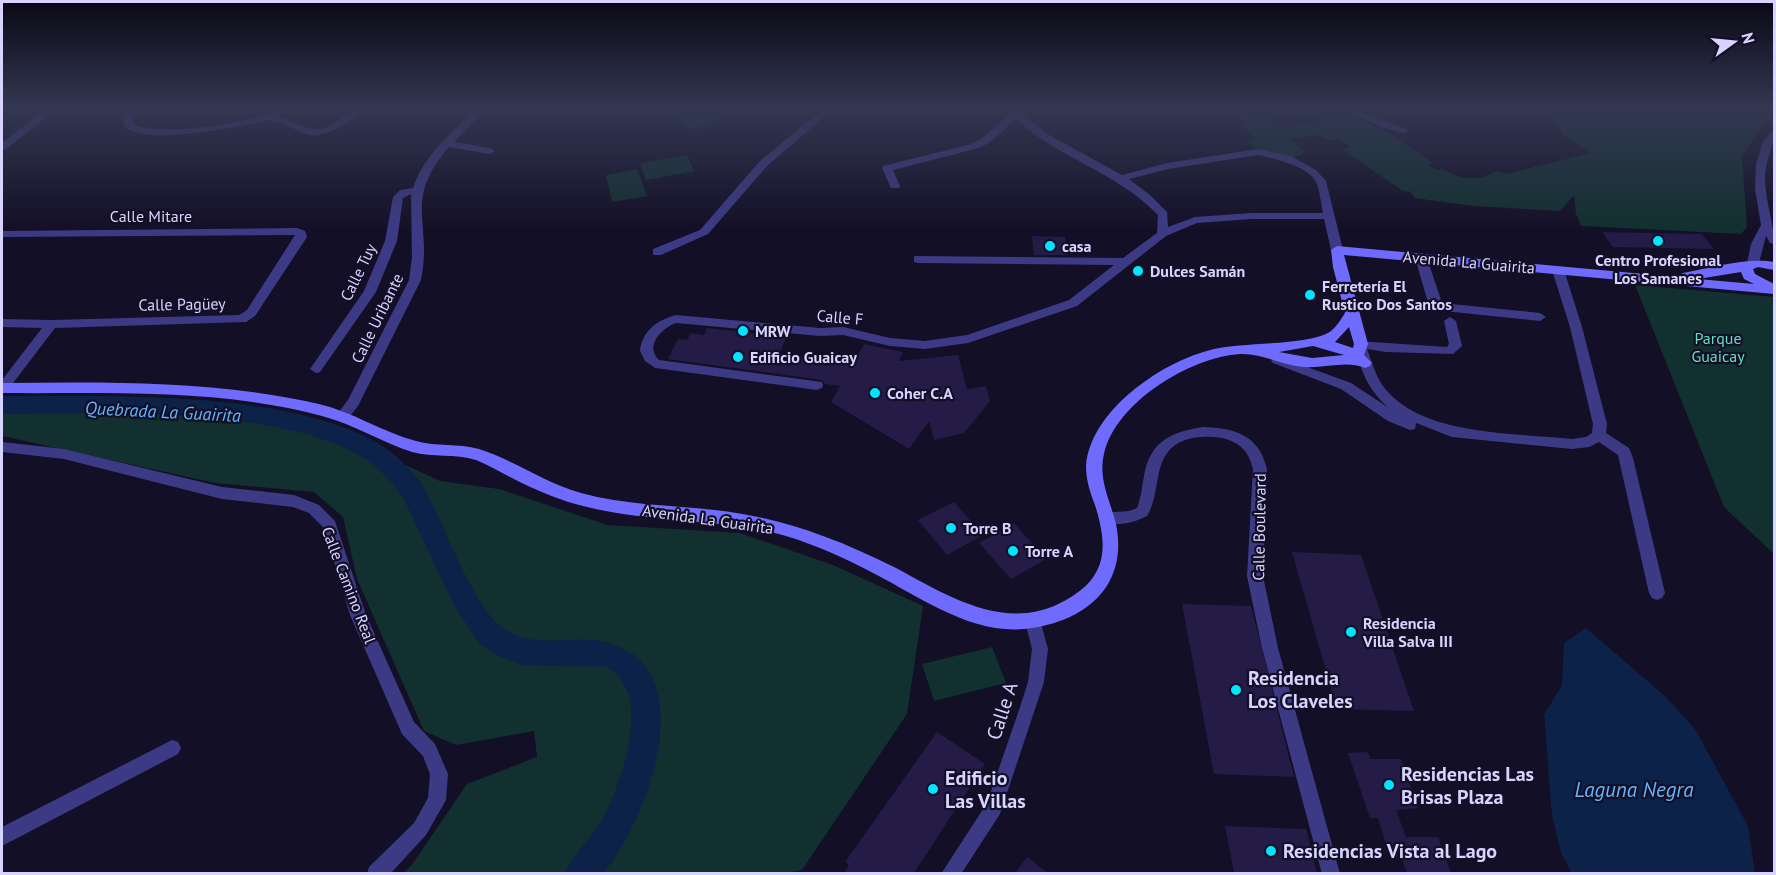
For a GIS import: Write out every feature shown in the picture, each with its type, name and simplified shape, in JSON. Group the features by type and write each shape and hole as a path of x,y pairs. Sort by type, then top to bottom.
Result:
{"street":[{"name":"Calle Uribante","path":"342,417 352,403 415,280 418,261 417,190 425,171 444,149"},
{"path":"477,149 490,151"},
{"path":"657,252 704,232 763,164 781,149"},
{"path":"895,186 887,168 964,149"},
{"path":"1069,149 1122,178 1155,204 1163,214 1162,234"},
{"path":"1763,149 1760,181 1774,241"},
{"path":"1122,178 1167,166 1258,152 1274,154 1312,172 1321,181 1361,352 1375,386 1385,400 1400,411 1452,432 1572,444 1589,442 1599,435 1600,424 1576,327 1558,270"},
{"name":"Calle Tuy","path":"316,369 370,292 391,241 398,197 404,192 417,190"},
{"name":"Calle F","path":"817,386 656,364 647,354 649,339 660,323 676,319 843,332 890,342 925,345 968,339 1073,303 1162,234 1195,220 1329,216"},
{"path":"1750,265 1768,219"},
{"name":"Calle Mitare","path":"2,234 301,233"},
{"name":"Calle Pagüey","path":"2,323 52,324 242,318 251,313 301,237 301,233"},
{"name":"Avenida La Guairita","path":"1337,250 1774,290"},
{"path":"1421,258 1433,299 1438,307 1540,317"},
{"path":"918,259 1128,262"},
{"name":"Avenida La Guairita","path":"1665,280 1750,265 1774,266"},
{"name":"Avenida La Guairita","path":"1750,265 1749,276 1774,290"},
{"name":"Avenida La Guairita","path":"2,388 157,389 232,394 319,410 419,448 472,453 544,487 589,501 639,510 713,516 786,530 874,566 961,610 993,620 1033,621 1082,600 1103,579 1110,558 1106,518 1094,467 1102,437 1118,414 1154,381 1184,366 1223,351 1259,350 1315,342 1336,336 1352,313"},
{"path":"1315,342 1361,352 1386,348 1449,351 1456,346 1450,321"},
{"path":"2,388 52,324"},
{"path":"1259,350 1278,361 1346,386 1404,423 1413,426 1435,426"},
{"name":"Avenida La Guairita","path":"1259,350 1302,362 1343,360 1361,352"},
{"name":"Calle Boulevard","path":"1106,518 1131,517 1141,512 1147,503 1148,483 1157,454 1166,446 1188,435 1211,431 1233,435 1252,448 1257,455 1260,469 1255,576 1270,648 1331,873"},
{"path":"1599,435 1624,452 1657,593"},
{"name":"Calle Camino Real","path":"2,447 64,454 222,493 294,501 314,509 330,525 358,615 408,728 429,750 439,774 437,800 420,829 376,873"},
{"name":"Calle A","path":"950,873 994,808 1027,710 1036,682 1040,649 1033,621"},
{"path":"2,837 172,748"}],"green space":[{"path":"1254,149 1301,149 1306,153 1291,159"},
{"path":"1413,149 1433,163 1429,165 1436,170 1443,169 1456,176 1476,178 1496,171 1506,174 1591,153 1585,149 1747,149 1742,156 1747,227 1741,234 1581,226 1576,214 1574,195 1560,211 1475,206 1414,198 1411,192 1403,191 1343,150"},
{"path":"687,155 694,171 646,180 640,163"},
{"path":"637,169 647,196 612,202 606,175"},
{"name":"Parque Guaicay","path":"1635,285 1774,297 1774,554 1724,507"},
{"path":"2,401 185,404 303,417 440,481 499,489 608,525 740,533 833,565 923,606 907,714 802,870 781,874 403,873 411,866 467,784 537,757 534,731 456,745 424,731 357,579 343,517 314,492 215,483 2,436"},
{"path":"992,647 1006,683 934,701 922,664"}],"water":[{"name":"Laguna Negra","path":"1586,628 1664,695 1695,729 1748,826 1755,873 1572,873 1561,853 1552,815 1544,715 1562,685 1564,643"}],"building":[{"name":"Centro Profesional Los Samanes","path":"1602,232 1702,234 1714,249 1613,247"},
{"name":"casa","path":"1032,236 1065,237 1068,255 1034,255"},
{"path":"707,328 786,337 780,353 853,364 864,344 903,352 899,361 958,355 967,389 986,386 990,401 964,433 934,440 929,421 909,449 831,402 840,386 825,384 822,380 668,359 678,339 687,340 691,333 704,335"},
{"name":"Torre B","path":"954,502 983,535 947,555 918,520"},
{"name":"Torre A","path":"1014,523 1046,559 1011,579 979,543"},
{"name":"Residencia Villa Salva III","path":"1292,552 1361,555 1414,711 1337,709"},
{"name":"Residencia Los Claveles","path":"1182,604 1251,606 1294,777 1214,774"},
{"name":"Edificio Las Villas","path":"937,732 985,764 914,873 844,873 849,865 845,862"},
{"path":"1368,752 1370,759 1401,759 1418,808 1396,810 1406,837 1438,837 1451,873 1407,873 1401,856 1390,857 1378,818 1370,818 1348,753"},
{"name":"Residencias Vista al Lago","path":"1225,826 1306,829 1317,873 1234,873"},
{"path":"1027,857 1048,873 1015,873"}],"waterway":[{"name":"Quebrada La Guairita","path":"2,405 154,407 273,418 326,431 370,450 402,476 412,490 464,597 489,634 506,646 523,652 540,654 592,652 608,655 624,662 637,676 644,695 646,718 638,769 614,830 599,853 581,874"}],"place":[{"name":"Centro Profesional Los Samanes","path":"1658,241"},
{"name":"casa","path":"1050,246"},
{"name":"Dulces Samán","path":"1138,271"},
{"name":"Ferretería El Rustico Dos Santos","path":"1310,295"},
{"name":"MRW","path":"743,331"},
{"name":"Edificio Guaicay","path":"738,357"},
{"name":"Coher C.A","path":"875,393"},
{"name":"Torre B","path":"951,528"},
{"name":"Torre A","path":"1013,551"},
{"name":"Residencia Villa Salva III","path":"1351,632"},
{"name":"Residencia Los Claveles","path":"1236,690"},
{"name":"Residencias Las Brisas Plaza","path":"1389,785"},
{"name":"Edificio Las Villas","path":"933,789"},
{"name":"Residencias Vista al Lago","path":"1271,851"}]}
